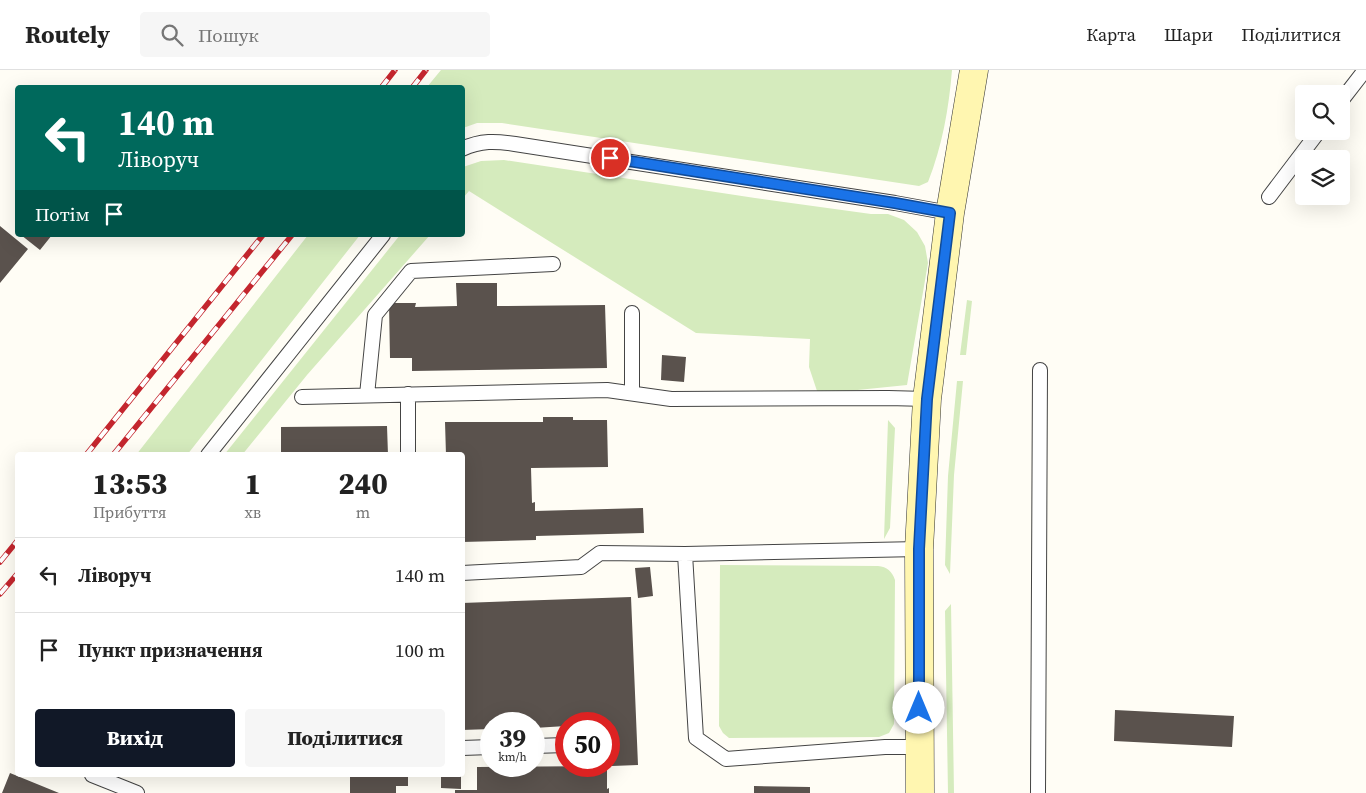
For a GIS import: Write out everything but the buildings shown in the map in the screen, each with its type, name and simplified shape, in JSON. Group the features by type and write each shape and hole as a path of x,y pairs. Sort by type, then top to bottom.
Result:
{"main road":[{"path":"920,793 919,549 927,399 950,213 974,70"}],"lane":[{"path":"1350,89 1365,70"},
{"path":"1270,198 1312,140"},
{"path":"465,148 493,141 508,143 950,213"},
{"path":"210,452 381,237"},
{"path":"367,395 375,315 411,271 553,264"},
{"path":"632,313 632,393"},
{"path":"1038,793 1040,370"},
{"path":"302,397 608,390 671,399 927,399"},
{"path":"408,394 408,452"},
{"path":"465,573 581,567 600,553 685,554 919,549"},
{"path":"685,554 696,738 726,759 885,747 919,747"},
{"path":"465,748 480,747"},
{"path":"97,777 138,793"}],"green space":[{"path":"441,70 952,70 947,113 941,141 928,182 919,186 502,123 477,123 465,127 465,85 429,85"},
{"path":"504,160 755,198 871,214 888,214 904,220 917,232 925,246 928,263 907,385 818,394 809,367 810,339 696,333 469,191 465,196 465,166 481,161"},
{"path":"306,237 358,237 189,452 138,452"},
{"path":"398,237 428,237 307,375 244,452 226,452"},
{"path":"967,300 972,301 966,355 960,355"},
{"path":"957,381 963,381 954,475 950,574 945,565 948,476"},
{"path":"888,420 895,428 890,528 884,539"},
{"path":"720,565 878,566 887,568 895,580 894,724 889,733 879,737 729,738 723,733 719,726"},
{"path":"951,604 954,793 948,793 945,611"}],"railway":[{"path":"383,85 395,70"},
{"path":"414,85 426,70"},
{"path":"88,452 261,237"},
{"path":"115,452 290,237"},
{"path":"0,562 15,544"},
{"path":"0,594 15,576"}],"route":[{"path":"610,158 950,213 927,399 919,549 919,708"}]}
